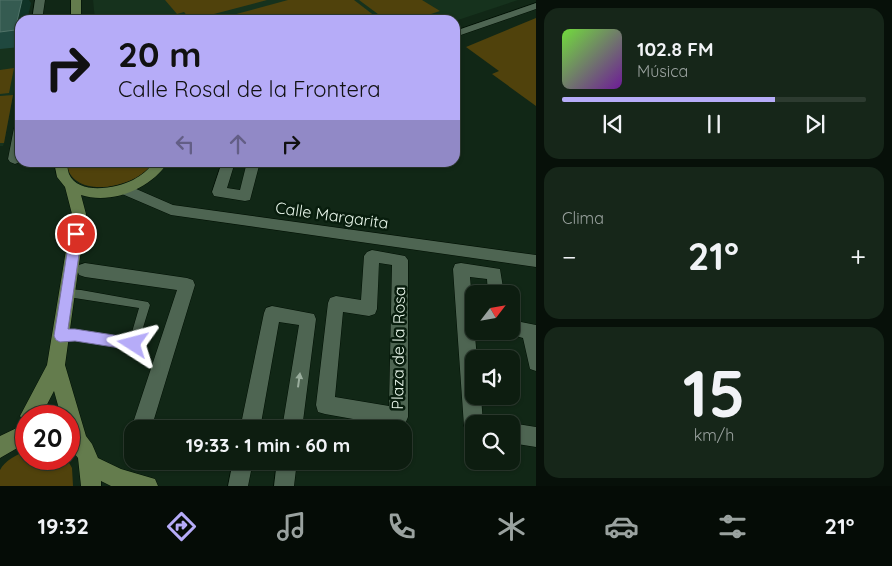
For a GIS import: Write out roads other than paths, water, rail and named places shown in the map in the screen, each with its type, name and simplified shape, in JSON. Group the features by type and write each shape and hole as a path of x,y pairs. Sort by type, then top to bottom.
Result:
{"street":[{"path":"38,15 40,0"},
{"path":"76,0 76,15"},
{"path":"460,32 536,6"},
{"path":"0,161 15,159"},
{"path":"60,167 63,178 71,185 83,191 97,193 127,190 154,174 159,167"},
{"path":"227,167 219,192 245,196 253,167"},
{"path":"37,405 56,365 68,293 79,214 71,185"},
{"name":"Calle Margarita","path":"127,190 171,210 536,261"},
{"path":"79,214 97,193"},
{"name":"Plaza de la Rosa","path":"372,256 400,260 398,417 325,404 336,303 369,308 372,256"},
{"path":"465,325 460,269 494,274 495,285"},
{"path":"85,270 187,285 144,420"},
{"path":"252,420 272,313 308,319 293,420"},
{"path":"520,329 530,331 536,363"},
{"path":"466,340 473,415"},
{"path":"56,365 65,405"},
{"path":"520,435 536,438"},
{"path":"80,445 86,451 90,465 91,486"},
{"path":"90,465 119,479 148,486"},
{"path":"238,486 241,470"},
{"path":"284,486 287,470"}],"lane":[{"path":"60,336 75,335 133,344 146,305 68,293"}]}
